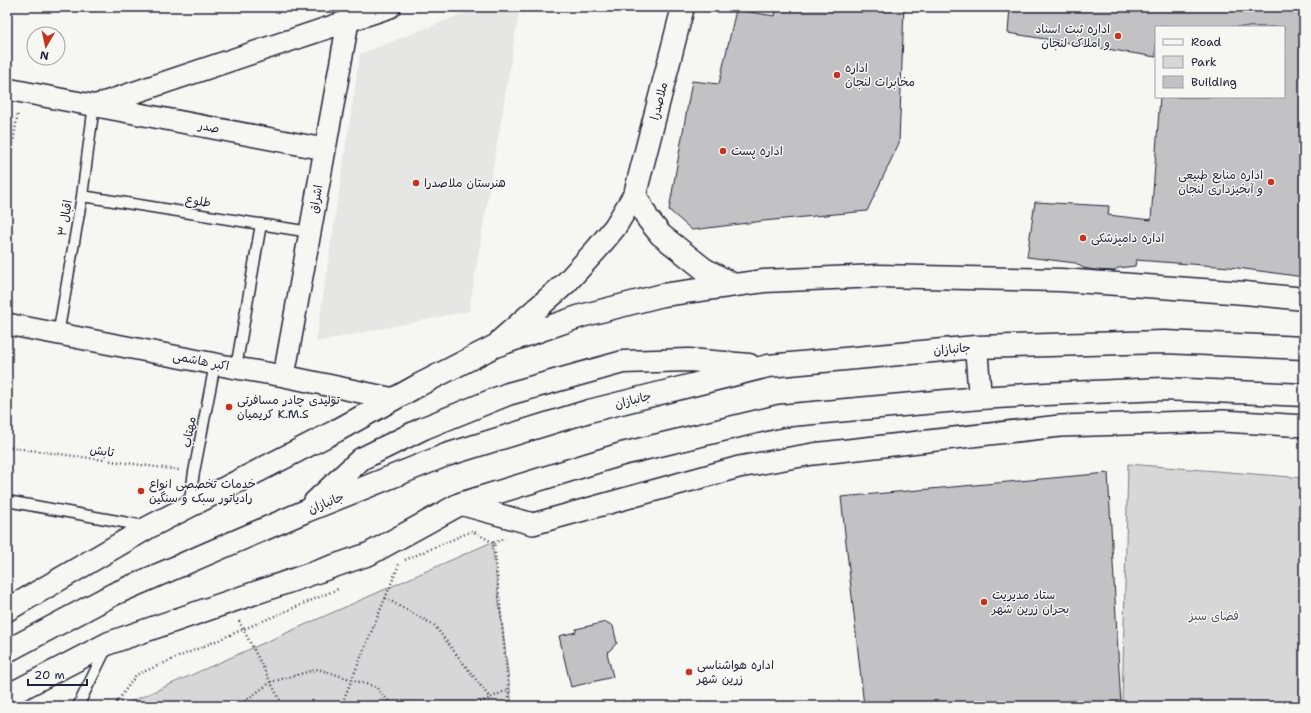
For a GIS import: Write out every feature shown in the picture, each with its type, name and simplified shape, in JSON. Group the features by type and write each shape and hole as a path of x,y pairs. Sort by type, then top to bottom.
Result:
{"main road":[{"name":"ملاصدرا","path":"495,346 566,283 597,249 615,226 635,194 683,7"},
{"path":"635,194 648,219 661,235 704,269 734,285"},
{"path":"7,610 149,527 336,431 495,346 581,316 663,295 764,281 878,276 1061,280 1245,293 1304,299"},
{"name":"جانبازان","path":"7,651 114,594 306,511 446,455 589,411 768,366 976,347 1164,342 1304,348"},
{"path":"976,347 980,398"},
{"path":"306,511 361,459 424,428 508,394 623,362 689,360 768,366"},
{"path":"7,696 109,643 369,554 460,504 622,454 780,416 980,398 1163,389 1304,395"}],"street":[{"path":"94,105 390,7"},
{"name":"اشراق","path":"284,376 348,22"},
{"name":"صدر","path":"14,90 324,149"},
{"name":"اکبر هاشمی","path":"7,324 58,335 284,376 394,399"},
{"path":"460,504 533,524 739,467 813,454 1060,426 1223,422 1304,426"}],"lane":[{"name":"اقبال ۳","path":"58,335 82,196 94,105"},
{"name":"طلوع","path":"82,196 310,232"},
{"path":"236,368 261,224"},
{"name":"مهتاب","path":"189,506 194,472 215,364"},
{"path":"7,501 149,527"},
{"path":"78,706 109,643"}],"path":[{"path":"7,179 14,90"},
{"name":"تابش","path":"7,447 194,472"},
{"path":"392,565 472,531 494,543 510,706"},
{"path":"341,706 400,562"},
{"path":"114,706 136,675 343,586"},
{"path":"385,598 434,625 490,698"},
{"path":"229,602 282,706"},
{"path":"238,706 270,682 318,669 376,687 393,706"},
{"path":"473,706 508,689"},
{"path":"117,701 119,706"},
{"path":"117,701 130,706"}],"shaded area":[{"name":"هنرستان ملاصدرا","path":"480,7 520,7 469,311 316,342 360,54"}],"green space":[{"name":"فضای سبز","path":"1128,464 1304,478 1304,706 1122,706"},
{"path":"492,542 512,706 129,706 128,703"}],"building":[{"name":"اداره مخابرات لنجان","path":"776,7 904,7 899,143 867,211 763,221 692,230 669,210 692,81 719,84 736,10 775,16"},
{"path":"1010,7 1304,7 1304,277 1230,267 1136,260 1135,266 1118,268 1114,271 1095,270 1083,268 1076,263 1027,257 1035,202 1109,206 1108,215 1151,220 1160,98 1285,98 1285,26 1155,26 1155,57 1008,33"},
{"name":"ستاد مدیریت بحران زرین شهر","path":"1108,473 1121,706 864,706 841,497"},
{"path":"606,622 613,626 617,643 607,653 613,677 571,687 559,636 576,632 576,629"}],"place":[{"name":"اداره ثبت اسناد و املاک لنجان","path":"1118,36"},
{"name":"اداره مخابرات لنجان","path":"837,75"},
{"name":"اداره پست","path":"723,151"},
{"name":"اداره منابع طبیعی و آبخیزداری لنجان","path":"1271,182"},
{"name":"هنرستان ملاصدرا","path":"416,183"},
{"name":"اداره دامپزشکی","path":"1083,238"},
{"name":"تولیدی چادر مسافرتی کریمیان K.M.S","path":"229,407"},
{"name":"خدمات تخصصی انواع رادیاتور سبک و سنگین","path":"141,491"},
{"name":"ستاد مدیریت بحران زرین شهر","path":"984,602"},
{"name":"اداره هواشناسی زرین شهر","path":"689,672"}]}
